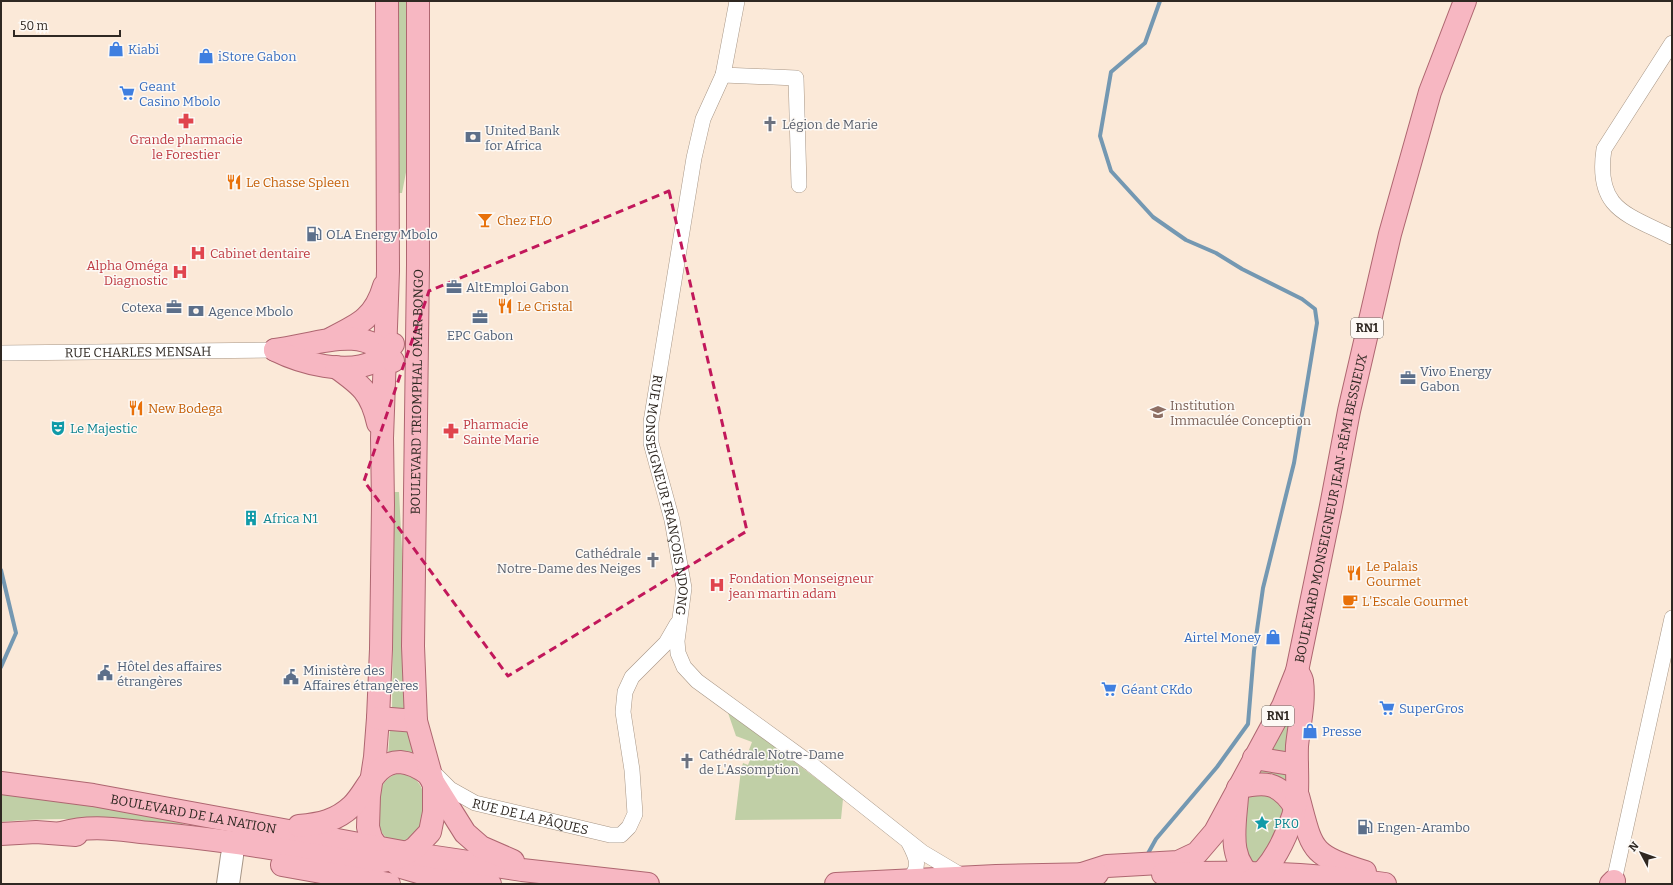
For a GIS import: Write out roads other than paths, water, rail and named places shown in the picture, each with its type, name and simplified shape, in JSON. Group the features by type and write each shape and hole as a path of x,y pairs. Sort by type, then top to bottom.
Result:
{"main road":[{"path":"387,1 388,271 382,438 383,505 378,718 367,820 371,838 391,852 401,867 418,872 490,884"},
{"name":"BOULEVARD TRIOMPHAL OMAR BONGO","path":"418,1 413,653 416,721 430,772"},
{"name":"BOULEVARD MONSEIGNEUR JEAN-RÉMI BESSIEUX","path":"1168,868 1191,858 1203,848 1215,832 1280,712 1297,671 1349,411 1390,234 1430,92 1465,1"},
{"path":"275,350 288,357 304,361 336,367 350,367 370,363 386,352 398,336 403,321 405,304 407,206 418,156"},
{"path":"275,350 332,338 361,323 371,314 382,294 388,271"},
{"path":"332,338 368,342 386,352 398,369 403,387 406,530 414,605"},
{"path":"336,367 358,383 372,400 382,438"},
{"name":"BOULEVARD MONSEIGNEUR JEAN-RÉMI BESSIEUX","path":"1296,799 1302,692 1302,680 1297,671"},
{"path":"378,718 416,721"},
{"path":"1254,758 1297,766"},
{"path":"276,828 320,824 332,820 356,802 380,769 396,762 412,764 424,771 430,772"},
{"path":"61,833 79,828 115,829 219,840 358,862 377,862 391,852 422,843 430,832 434,812 430,772"},
{"path":"430,772 460,827 473,842 536,871"},
{"name":"BOULEVARD DE LA NATION","path":"1,783 93,795 276,828 391,852"},
{"path":"1238,788 1268,784 1281,790 1290,799 1296,799 1312,843 1320,854 1348,866 1400,884"},
{"name":"RN1","path":"1238,788 1234,825 1235,851 1238,861 1254,879 1268,866 1283,840 1296,799"},
{"path":"1,834 61,833 148,842 232,856 351,881 389,884"},
{"path":"391,852 648,884"},
{"path":"228,884 232,856"},
{"path":"836,884 1082,874 1168,868 1254,879 1317,875 1385,884"}],"street":[{"name":"RUE MONSEIGNEUR FRANÇOIS NDONG","path":"737,1 723,75 703,119 694,158 651,422 651,443 672,520 684,588 677,641 678,653 684,667 697,681 811,764 909,842 946,868 967,878"},
{"path":"1672,43 1604,149 1601,169 1604,187 1612,202 1622,211 1672,237"},
{"path":"723,75 796,78 799,185"},
{"name":"RUE CHARLES MENSAH","path":"1,353 275,350"},
{"name":"RUE DE LA PÂQUES","path":"430,772 445,786 460,796 475,803 610,835 621,835 629,827 635,814 632,770 623,712 625,692 632,677 670,637 682,610"},
{"path":"1613,883 1672,618"},
{"path":"906,881 914,875 917,866 914,852 909,842"}],"waterway":[{"path":"1146,857 1156,839 1217,767 1248,724 1254,651 1263,588 1294,463 1317,323 1315,309 1302,299 1242,269 1216,253 1186,240 1153,217 1111,171 1100,136 1111,72 1145,43 1160,1"},
{"path":"1,570 16,633 1,667"}],"place":[{"name":"Kiabi","path":"116,49"},
{"name":"iStore Gabon","path":"206,56"},
{"name":"Geant Casino Mbolo","path":"127,93"},
{"name":"Grande pharmacie le Forestier","path":"186,121"},
{"name":"Légion de Marie","path":"770,124"},
{"name":"United Bank for Africa","path":"473,137"},
{"name":"Le Chasse Spleen","path":"234,182"},
{"name":"Chez FLO","path":"485,220"},
{"name":"OLA Energy Mbolo","path":"314,234"},
{"name":"Cabinet dentaire","path":"198,253"},
{"name":"Alpha Oméga Diagnostic","path":"180,272"},
{"name":"AltEmploi Gabon","path":"454,287"},
{"name":"Le Cristal","path":"505,306"},
{"name":"Cotexa","path":"174,307"},
{"name":"Agence Mbolo","path":"196,311"},
{"name":"EPC Gabon","path":"480,317"},
{"name":"Vivo Energy Gabon","path":"1408,378"},
{"name":"New Bodega","path":"136,408"},
{"name":"Institution Immaculée Conception","path":"1158,412"},
{"name":"Le Majestic","path":"58,428"},
{"name":"Pharmacie Sainte Marie","path":"451,431"},
{"name":"Africa N1","path":"251,518"},
{"name":"Cathédrale Notre-Dame des Neiges","path":"653,560"},
{"name":"Le Palais Gourmet","path":"1354,573"},
{"name":"Fondation Monseigneur jean martin adam","path":"717,585"},
{"name":"L'Escale Gourmet","path":"1350,601"},
{"name":"Airtel Money","path":"1273,637"},
{"name":"Hôtel des affaires étrangères","path":"105,673"},
{"name":"Ministère des Affaires étrangères","path":"291,677"},
{"name":"Géant CKdo","path":"1109,689"},
{"name":"SuperGros","path":"1387,708"},
{"name":"Presse","path":"1310,731"},
{"name":"Cathédrale Notre-Dame de L'Assomption","path":"687,761"},
{"name":"PK0","path":"1262,823"},
{"name":"Engen-Arambo","path":"1365,827"}]}
